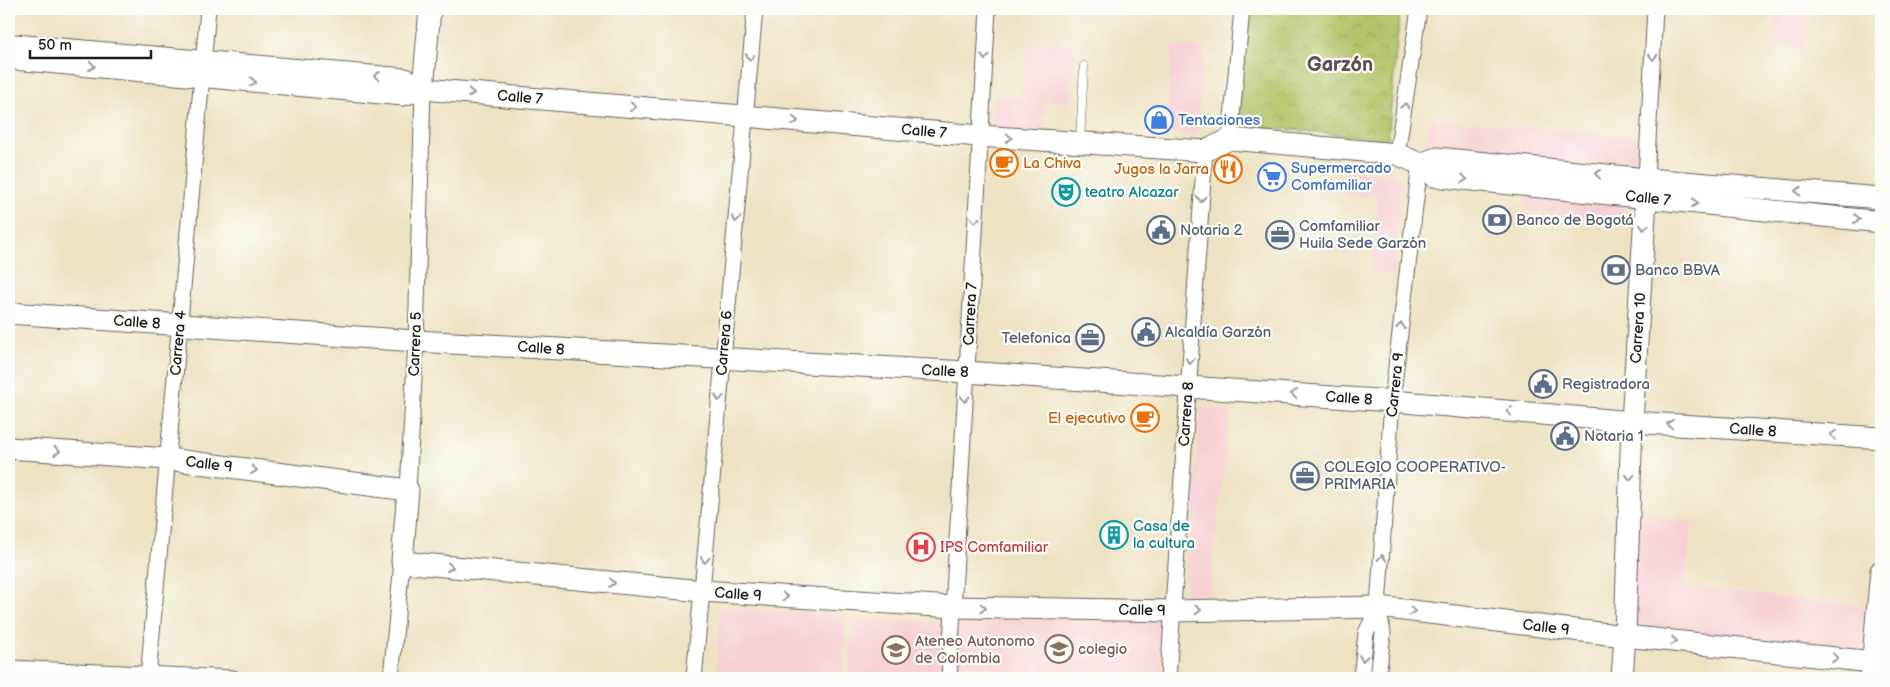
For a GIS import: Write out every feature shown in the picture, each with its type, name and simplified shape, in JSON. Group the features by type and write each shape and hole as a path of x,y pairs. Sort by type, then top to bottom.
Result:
{"main road":[{"name":"Carrera 5","path":"423,89 430,9"},
{"name":"Calle 7","path":"9,47 16,44 203,69"},
{"name":"Calle 7","path":"9,56 14,59 405,79 423,89 1080,143 1205,151 1230,139"},
{"path":"1230,139 1397,154 1420,164"},
{"name":"Calle 7","path":"1420,164 1437,158 1881,222"},
{"name":"Calle 7","path":"1646,188 1881,198"},
{"name":"Carrera 10","path":"1622,678 1632,422 1646,188"},
{"name":"Calle 8","path":"9,314 723,360 966,372 1392,401 1632,422 1881,438"},
{"name":"Calle 9","path":"9,448 168,459 408,490"},
{"name":"Carrera 5","path":"402,562 408,490"},
{"name":"Calle 9","path":"402,562 702,592 953,607 1172,611 1378,607 1875,668"},
{"path":"1875,668 1881,571"}],"street":[{"name":"Carrera 4","path":"148,677 208,9"},
{"name":"Carrera 6","path":"694,678 755,9"},
{"name":"Carrera 7","path":"949,678 988,9"},
{"path":"1230,139 1242,9"},
{"path":"1397,154 1419,9"},
{"name":"Carrera 10","path":"1646,188 1656,9"},
{"name":"Carrera 5","path":"408,490 416,341 423,89"},
{"name":"Carrera 8","path":"1168,678 1205,151"},
{"name":"Carrera 9","path":"1378,678 1383,633 1378,607 1392,401 1420,164"},
{"name":"Carrera 5","path":"391,678 402,562"},
{"name":"Carrera 9","path":"1361,678 1366,633 1378,607"},
{"path":"9,668 148,677 233,678"}],"lane":[{"path":"1080,143 1084,66"}],"shaded area":[{"path":"1777,9 1807,9 1805,48 1772,44"},
{"path":"1028,42 1075,44 1071,102 1045,100 1043,134 991,132 993,96 1022,97"},
{"path":"1172,46 1204,48 1196,136 1166,134"},
{"path":"1430,119 1637,137 1636,169 1425,146"},
{"path":"1346,172 1402,175 1394,275 1372,273 1378,196 1344,196"},
{"path":"1527,186 1622,200 1621,221 1524,210"},
{"path":"1201,407 1230,410 1210,595 1186,596"},
{"path":"1639,517 1692,521 1684,587 1865,606 1859,651 1631,627"},
{"path":"720,607 846,615 844,678 716,678"},
{"name":"colegio","path":"955,617 1165,620 1162,678 952,678"},
{"name":"Ateneo Autonomo de Colombia","path":"852,619 943,622 939,678 849,678"}],"green space":[{"path":"1249,9 1400,9 1388,139 1238,125"}],"place":[{"name":"Tentaciones","path":"1159,120"},
{"name":"La Chiva","path":"1004,163"},
{"name":"Jugos la Jarra","path":"1228,169"},
{"name":"Supermercado Comfamiliar","path":"1272,177"},
{"name":"teatro Alcazar","path":"1066,192"},
{"name":"Banco de Bogotá","path":"1497,220"},
{"name":"Notaria 2","path":"1161,230"},
{"name":"Comfamiliar Huila Sede Garzón","path":"1280,235"},
{"name":"Banco BBVA","path":"1616,270"},
{"name":"Alcaldía Garzón","path":"1146,332"},
{"name":"Telefonica","path":"1090,338"},
{"name":"Registradora","path":"1543,384"},
{"name":"El ejecutivo","path":"1145,418"},
{"name":"Notaria 1","path":"1565,436"},
{"name":"COLEGIO COOPERATIVO- PRIMARIA","path":"1305,476"},
{"name":"Casa de la cultura","path":"1114,535"},
{"name":"IPS Comfamiliar","path":"921,547"},
{"name":"colegio","path":"1059,649"},
{"name":"Ateneo Autonomo de Colombia","path":"896,650"}],"district":[{"name":"Garzón","path":"1340,64"}]}
